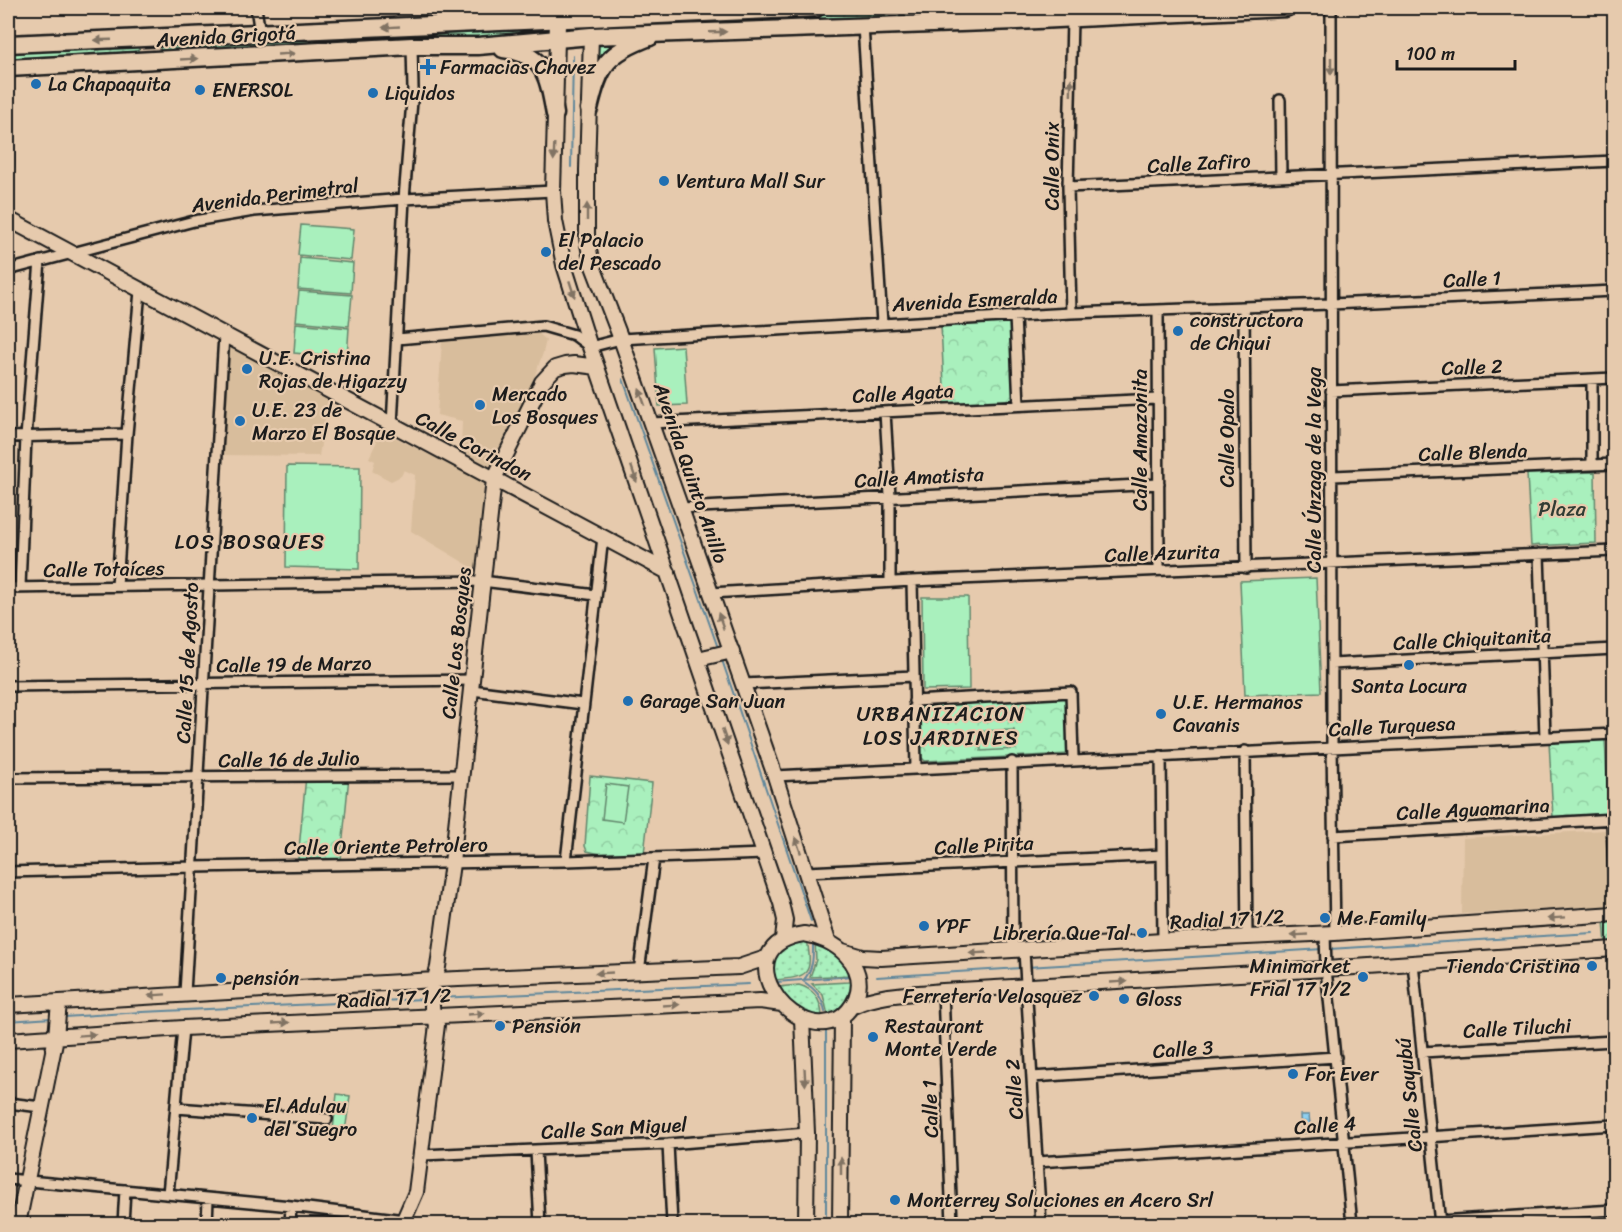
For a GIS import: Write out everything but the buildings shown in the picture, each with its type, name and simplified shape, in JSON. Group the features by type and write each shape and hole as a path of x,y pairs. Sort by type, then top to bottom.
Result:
{"highway":[{"path":"512,20 531,8"},
{"path":"644,8 666,14"},
{"name":"Avenida Grigotá","path":"8,44 512,20 558,13 666,14 816,8"},
{"name":"Avenida Grigotá","path":"8,68 412,46 478,46 591,36 863,26 991,15 1013,14 1072,19 1286,8"},
{"path":"589,109 595,83 602,68 611,57 660,33"},
{"path":"160,38 155,49 164,60"},
{"path":"132,39 139,43 142,50 134,62"},
{"path":"478,46 520,51 536,61 546,75 555,114"}],"main road":[{"path":"558,13 553,190 559,244 590,347 765,854 785,920 783,939"},
{"name":"Avenida Quinto Anillo","path":"591,13 587,238 591,261 732,651 828,941"},
{"name":"Calle Corindon","path":"8,219 668,572"},
{"name":"Calle Los Bosques","path":"407,1223 416,1192 422,1155 437,1024 432,1008 432,990 438,967 452,863 494,479 542,382 555,368 565,365 597,367"},
{"path":"698,659 732,651"},
{"name":"Radial 17 1/2","path":"843,951 864,957 882,958 1020,954 1163,941 1328,935 1614,915"},
{"path":"853,1006 860,988 858,972 843,951 817,935 804,934 783,939 773,947 766,958 765,974 770,987 782,1004 802,1019 817,1023 830,1023 842,1017 853,1006 867,999 881,996 1026,984 1413,963 1614,949"},
{"name":"Radial 17 1/2","path":"8,1005 435,980 739,967 766,958"},
{"name":"Radial 17 1/2","path":"8,1040 183,1028 434,1016 760,1001 782,1004"},
{"path":"18,1224 56,1037 59,1002"},
{"path":"840,1224 842,1017"},
{"path":"802,1019 807,1133 807,1224"}],"street":[{"path":"256,8 260,33"},
{"name":"Calle Únzaga de la Vega","path":"1331,8 1333,836 1326,966 1352,1224"},
{"name":"Calle Onix","path":"1071,313 1068,187 1072,19"},
{"path":"863,26 882,323"},
{"path":"392,425 404,199 413,89 412,46"},
{"path":"1280,100 1281,177"},
{"path":"8,132 8,165"},
{"name":"Calle Zafiro","path":"1068,187 1614,161"},
{"name":"Avenida Perimetral","path":"8,270 194,221 254,211 553,190"},
{"path":"20,587 26,437 39,261"},
{"path":"117,586 127,434 140,291"},
{"name":"Calle 1","path":"1331,304 1614,291"},
{"name":"Avenida Esmeralda","path":"621,339 1071,313 1331,304"},
{"name":"Calle Opalo","path":"1244,307 1246,568"},
{"name":"Calle Amazonita","path":"1158,311 1159,570"},
{"path":"1015,316 1019,405"},
{"path":"397,339 543,326 574,335 590,347 621,339"},
{"name":"Calle 15 de Agosto","path":"185,993 224,335"},
{"name":"Calle 2","path":"1331,390 1614,378"},
{"path":"1592,380 1592,465"},
{"name":"Calle Agata","path":"651,423 1157,399"},
{"path":"885,412 891,496 890,582"},
{"path":"8,437 127,434"},
{"name":"Calle Blenda","path":"1333,476 1614,464"},
{"name":"Calle Amatista","path":"681,508 1159,484"},
{"path":"566,861 603,537"},
{"name":"Calle Azurita","path":"711,593 890,582 1614,551"},
{"path":"1539,554 1545,737"},
{"name":"Calle Totaíces","path":"8,588 482,581 596,595"},
{"path":"912,581 916,768"},
{"name":"Calle Chiquitanita","path":"1332,664 1614,649"},
{"path":"743,684 914,676"},
{"name":"Calle 19 de Marzo","path":"8,686 204,682 473,685 583,704"},
{"path":"914,701 1071,693 1073,758"},
{"name":"Calle Turquesa","path":"775,776 1073,758 1161,756 1614,734"},
{"path":"1245,751 1247,937"},
{"path":"1161,756 1163,941"},
{"name":"Calle 2","path":"1012,762 1013,862 1020,954 1026,984 1041,1224"},
{"name":"Calle 16 de Julio","path":"8,778 462,775"},
{"path":"1613,819 1614,878"},
{"name":"Calle Aguamarina","path":"1333,836 1613,819"},
{"name":"Calle Oriente Petrolero","path":"8,872 566,861 765,854"},
{"name":"Calle Pirita","path":"807,872 1162,855"},
{"path":"639,972 654,858"},
{"name":"Calle Sayubú","path":"1413,963 1440,1223"},
{"name":"Calle 1","path":"943,991 952,1224"},
{"path":"168,1194 183,1028"},
{"name":"Calle Tiluchi","path":"1422,1052 1614,1041"},
{"name":"Calle 3","path":"1032,1077 1336,1058"},
{"path":"8,1103 41,1107"},
{"path":"176,1108 327,1119"},
{"name":"Calle 4","path":"1037,1162 1614,1125"},
{"name":"Calle San Miguel","path":"422,1155 668,1144 807,1133"},
{"path":"668,1144 672,1224"},
{"path":"536,1151 540,1224"},
{"path":"8,1179 291,1206 407,1223"},
{"path":"123,1224 125,1190"},
{"path":"207,1224 208,1199"},
{"path":"290,1224 291,1206"},
{"path":"1440,1223 1529,1220 1614,1210"}],"shaded area":[{"name":"Mercado Los Bosques","path":"529,329 537,332 546,340 543,353 528,394 490,467 461,450 462,421 437,415 442,341"},
{"path":"234,346 328,400 319,456 221,455 229,350"},
{"name":"Mercado Los Bosques","path":"378,429 484,482 476,566 473,568 411,531 415,475 404,470 401,476 391,481 372,471 375,461 369,458 377,441 374,439"},
{"path":"1606,830 1610,906 1462,914 1463,838"}],"green space":[{"path":"927,8 991,8 993,12 991,15 593,32 593,25"},
{"path":"1013,8 1167,8 1016,13"},
{"path":"549,27 545,35 161,53 160,47 161,45"},
{"path":"633,41 596,73 594,42"},
{"path":"137,46 139,48 137,53 8,62 8,50"},
{"path":"301,225 354,229 351,260 298,255"},
{"path":"300,258 353,263 351,293 298,289"},
{"path":"299,291 352,295 349,326 296,321"},
{"path":"1009,321 1012,325 1015,400 1011,403 945,406 941,325"},
{"path":"296,323 349,328 347,358 294,353"},
{"path":"683,346 687,405 659,406 655,348"},
{"path":"287,466 360,467 359,569 286,567"},
{"name":"Plaza","path":"1595,472 1596,543 1531,546 1527,474"},
{"path":"1316,578 1321,692 1245,695 1240,581"},
{"path":"922,597 968,597 969,689 923,690"},
{"path":"1068,696 1069,754 925,761 920,756 917,706 919,704"},
{"path":"1013,698 1014,718 980,719 979,700"},
{"path":"1014,730 1015,749 981,751 980,731"},
{"path":"1605,739 1609,816 1553,818 1549,741"},
{"path":"306,776 349,776 341,859 298,859"},
{"path":"590,776 652,783 644,854 600,854 587,851 585,846"},
{"path":"606,784 628,787 623,822 602,819"},
{"path":"1614,919 1614,945 1606,945 1604,920"},
{"path":"807,939 809,960 806,972 795,977 774,980 774,962 780,951"},
{"path":"815,941 842,957 853,975 810,977 816,960"},
{"path":"854,979 854,989 842,1012 828,1015 823,995 812,984 849,982"},
{"path":"799,985 809,989 816,996 822,1016 809,1013 796,1006 777,987"},
{"path":"337,1094 350,1096 345,1132 333,1130"}],"water":[{"path":"1300,1115 1309,1115 1311,1133 1301,1133"}],"waterway":[{"path":"571,167 573,56"},
{"path":"623,379 717,645"},
{"path":"722,660 811,921"},
{"path":"1329,949 1593,933"},
{"path":"813,942 811,967 803,981 818,994 825,1012"},
{"path":"1027,967 1323,949"},
{"path":"877,977 1021,968"},
{"path":"776,982 853,976"},
{"path":"437,998 749,984"},
{"path":"64,1017 423,999"},
{"path":"8,1021 52,1018"},
{"path":"826,1027 826,1224"},
{"path":"36,1171 62,1046"},
{"path":"28,1210 32,1189"}],"place":[{"name":"Farmacias Chavez","path":"428,67"},
{"name":"La Chapaquita","path":"36,84"},
{"name":"ENERSOL","path":"200,90"},
{"name":"Liquidos","path":"373,93"},
{"name":"Ventura Mall Sur","path":"664,181"},
{"name":"El Palacio del Pescado","path":"546,252"},
{"name":"constructora de Chiqui","path":"1178,331"},
{"name":"U.E. Cristina Rojas de Higazzy","path":"247,369"},
{"name":"Mercado Los Bosques","path":"480,405"},
{"name":"U.E. 23 de Marzo El Bosque","path":"240,421"},
{"name":"Santa Locura","path":"1409,665"},
{"name":"Garage San Juan","path":"628,701"},
{"name":"U.E. Hermanos Cavanis","path":"1161,714"},
{"name":"Me Family","path":"1325,918"},
{"name":"YPF","path":"924,926"},
{"name":"Librería Que Tal","path":"1142,933"},
{"name":"Tienda Cristina","path":"1592,966"},
{"name":"Minimarket Frial 17 1/2","path":"1363,977"},
{"name":"pensión","path":"221,978"},
{"name":"Ferretería Velasquez","path":"1094,996"},
{"name":"Gloss","path":"1124,999"},
{"name":"Pensión","path":"500,1026"},
{"name":"Restaurant Monte Verde","path":"873,1037"},
{"name":"For Ever","path":"1293,1074"},
{"name":"El Adulau del Suegro","path":"252,1118"},
{"name":"Monterrey Soluciones en Acero Srl","path":"895,1200"}],"district":[{"name":"LOS BOSQUES","path":"250,542"},
{"name":"URBANIZACION LOS JARDINES","path":"941,726"}]}
